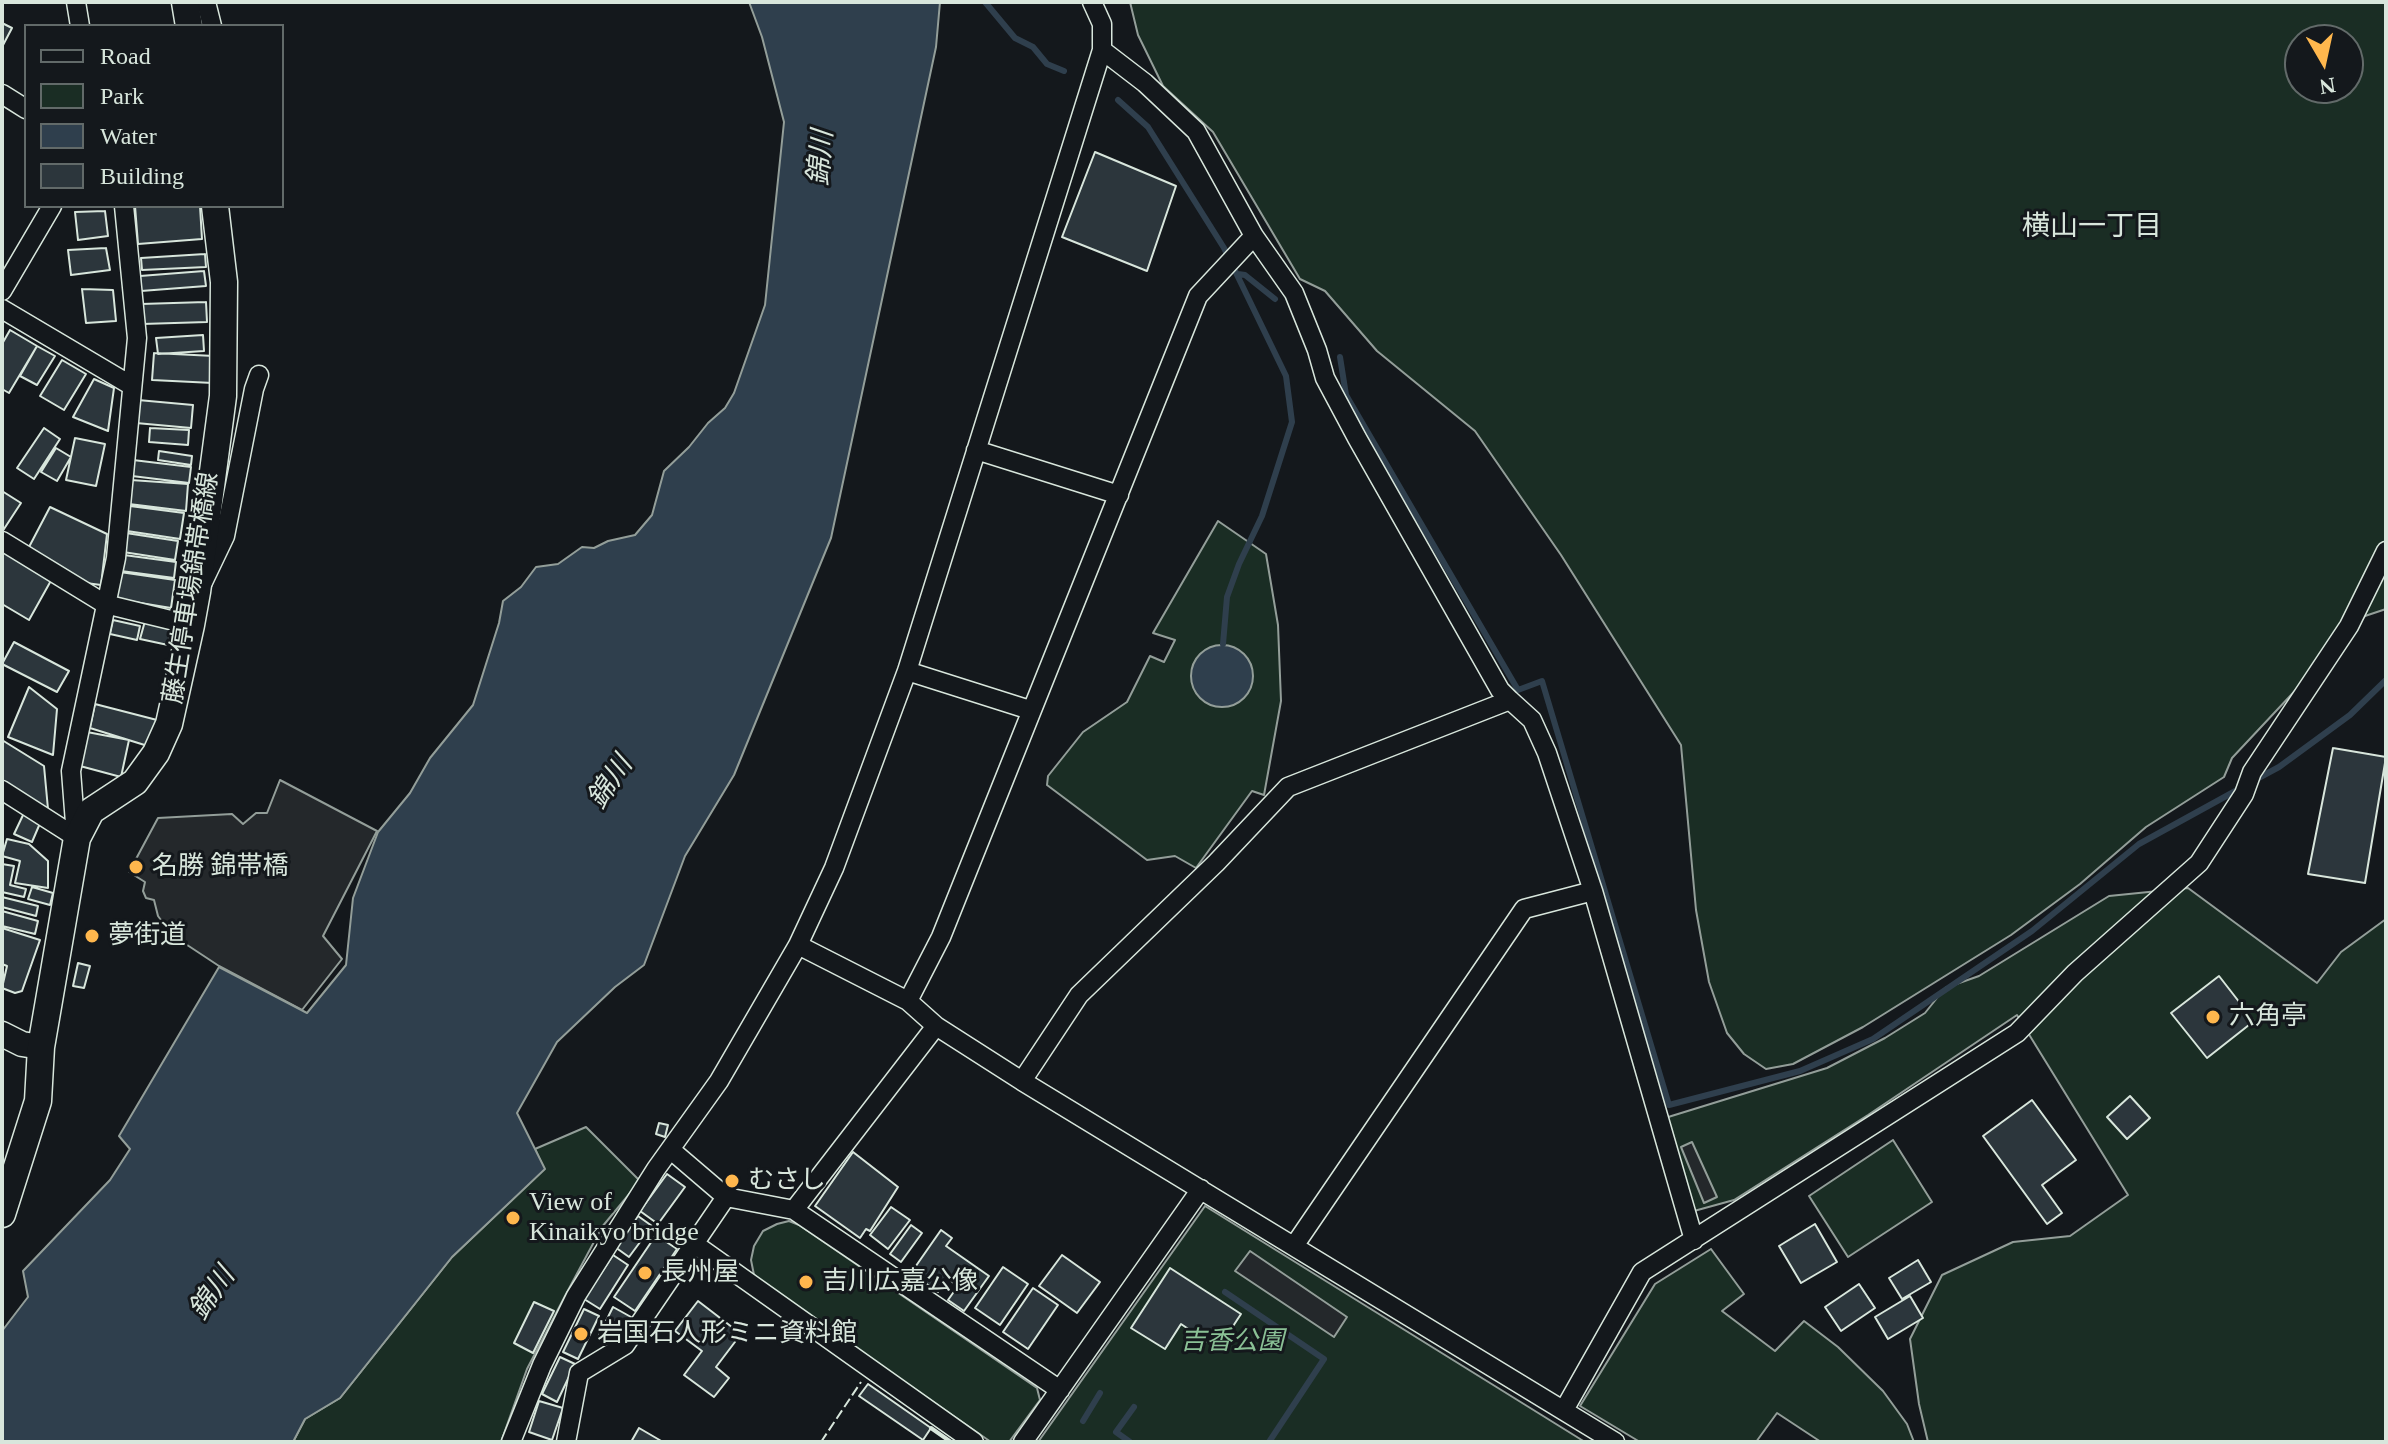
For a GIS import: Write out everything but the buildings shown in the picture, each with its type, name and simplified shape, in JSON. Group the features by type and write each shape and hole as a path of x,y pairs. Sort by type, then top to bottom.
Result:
{"main road":[{"path":"185,2 189,24"},
{"name":"藤生停車場錦帯橋線","path":"2,1214 38,1101 41,1047 77,838 91,811 135,782 156,753 169,724 191,625 224,367 224,282 215,208"}],"street":[{"path":"76,2 80,24"},
{"path":"206,2 212,24"},
{"path":"511,1442 542,1365 576,1296 719,1081 798,945 834,868 907,671 1102,50 1102,24 1092,2"},
{"path":"1102,50 1145,83 1196,131 1254,236 1294,293 1325,378 1500,690 1532,720 1547,753 1593,891 1694,1240"},
{"path":"2,94 24,108"},
{"path":"2,291 51,208"},
{"path":"77,838 71,771 116,558 137,338 124,208"},
{"path":"908,1001 941,937 1198,296 1254,236"},
{"path":"2,309 132,386"},
{"path":"197,592 225,536 259,375"},
{"path":"976,450 1119,495"},
{"path":"2,541 105,604 191,625"},
{"path":"1564,1410 1642,1272 2017,1033 2075,973 2199,863 2244,794 2252,772 2349,626 2386,551"},
{"path":"907,671 1030,710"},
{"path":"1022,1081 1079,995 1216,863 1288,787 1510,700"},
{"path":"2,790 77,838"},
{"path":"1294,1246 1524,909 1593,891"},
{"path":"798,945 908,1001 936,1026 1022,1081 1615,1442"},
{"path":"794,1210 936,1026"},
{"path":"2,1034 22,1044 41,1047"},
{"path":"671,1150 726,1197 794,1210 1060,1390"},
{"path":"1023,1442 1201,1189"},
{"path":"566,1442 579,1373 625,1345 726,1197"},
{"path":"696,1245 974,1442"}],"green space":[{"path":"1130,2 2386,2 2386,609 2365,616 2232,758 2224,777 2146,827 2080,884 2011,935 1863,1027 1793,1064 1766,1069 1744,1054 1727,1033 1709,982 1696,910 1681,745 1561,555 1475,431 1377,351 1325,291 1300,279 1213,132 1163,86 1138,35"},
{"path":"1218,521 1266,554 1278,625 1281,701 1264,795 1252,791 1196,868 1175,856 1147,860 1047,785 1048,776 1083,732 1127,702 1150,656 1164,662 1175,640 1153,633"},
{"path":"2188,888 2317,983 2341,952 2386,919 2386,1442 1928,1442 1910,1339 1942,1275 2013,1242 2070,1236 2128,1195 2017,1015 1734,1200 1694,1211 1665,1118 1827,1068 1925,1013 1945,988 1979,976 2109,896"},
{"path":"586,1127 640,1181 602,1227 565,1296 527,1369 501,1442 293,1442 305,1419 340,1398 452,1257 544,1169 535,1149"},
{"path":"1893,1140 1932,1202 1848,1257 1809,1196"},
{"name":"吉香公園","path":"1205,1206 1585,1442 1038,1442"},
{"path":"789,1221 1037,1388 1040,1400 1009,1442 991,1442 754,1275 751,1260 754,1246 763,1231"},
{"path":"1711,1249 1744,1294 1722,1311 1775,1351 1804,1321 1838,1347 1883,1391 1907,1424 1914,1442 1821,1442 1777,1413 1756,1442 1640,1442 1580,1406 1655,1284"}],"shaded area":[{"path":"280,780 377,831 323,936 342,959 302,1010 219,966 172,935 158,916 154,900 146,898 143,891 145,882 129,872 158,818 232,814 243,824 256,813 267,813"},
{"path":"1692,1142 1717,1197 1704,1203 1681,1147"},
{"path":"1250,1251 1347,1317 1334,1337 1235,1271"}],"water":[{"name":"錦川","path":"749,2 940,2 936,47 831,538 734,775 685,856 644,965 615,987 557,1042 517,1113 545,1169 452,1257 340,1398 305,1419 293,1442 2,1442 2,1331 28,1297 23,1271 110,1180 130,1149 119,1136 219,967 307,1013 346,965 353,898 378,832 410,793 430,758 473,705 503,601 521,587 536,567 558,564 582,547 594,548 608,541 635,535 652,515 664,471 725,408 734,393 765,305 784,122 762,37"},
{"path":"1216,645 1228,645 1244,654 1251,664 1251,688 1244,698 1228,707 1216,707 1196,693 1191,682 1191,670 1205,650"}],"waterway":[{"path":"985,2 1015,38 1033,47 1047,64 1064,71"},
{"path":"1118,100 1148,127 1224,248 1286,376 1292,422 1262,516 1227,597 1223,644"},
{"path":"1238,274 1245,275 1275,299"},
{"path":"1340,357 1346,395 1518,690 1542,681 1669,1105 1800,1071 1873,1039 2032,931 2139,844 2239,789"},
{"path":"2253,781 2279,767 2350,715 2386,680"},
{"path":"1225,1292 1324,1359 1269,1442"},
{"path":"1083,1421 1100,1393"},
{"path":"1130,1442 1116,1432 1134,1407"}],"fence":[{"path":"821,1442 861,1382"}],"wall":[{"path":"931,1428 951,1442"}],"place":[{"name":"名勝 錦帯橋","path":"136,867"},
{"name":"夢街道","path":"92,936"},
{"name":"六角亭","path":"2213,1017"},
{"name":"むさし","path":"732,1181"},
{"name":"View of Kinaikyo bridge","path":"513,1218"},
{"name":"長州屋","path":"645,1273"},
{"name":"吉川広嘉公像","path":"806,1282"},
{"name":"岩国石人形ミニ資料館","path":"581,1334"}],"district":[{"name":"横山一丁目","path":"2092,228"}]}
